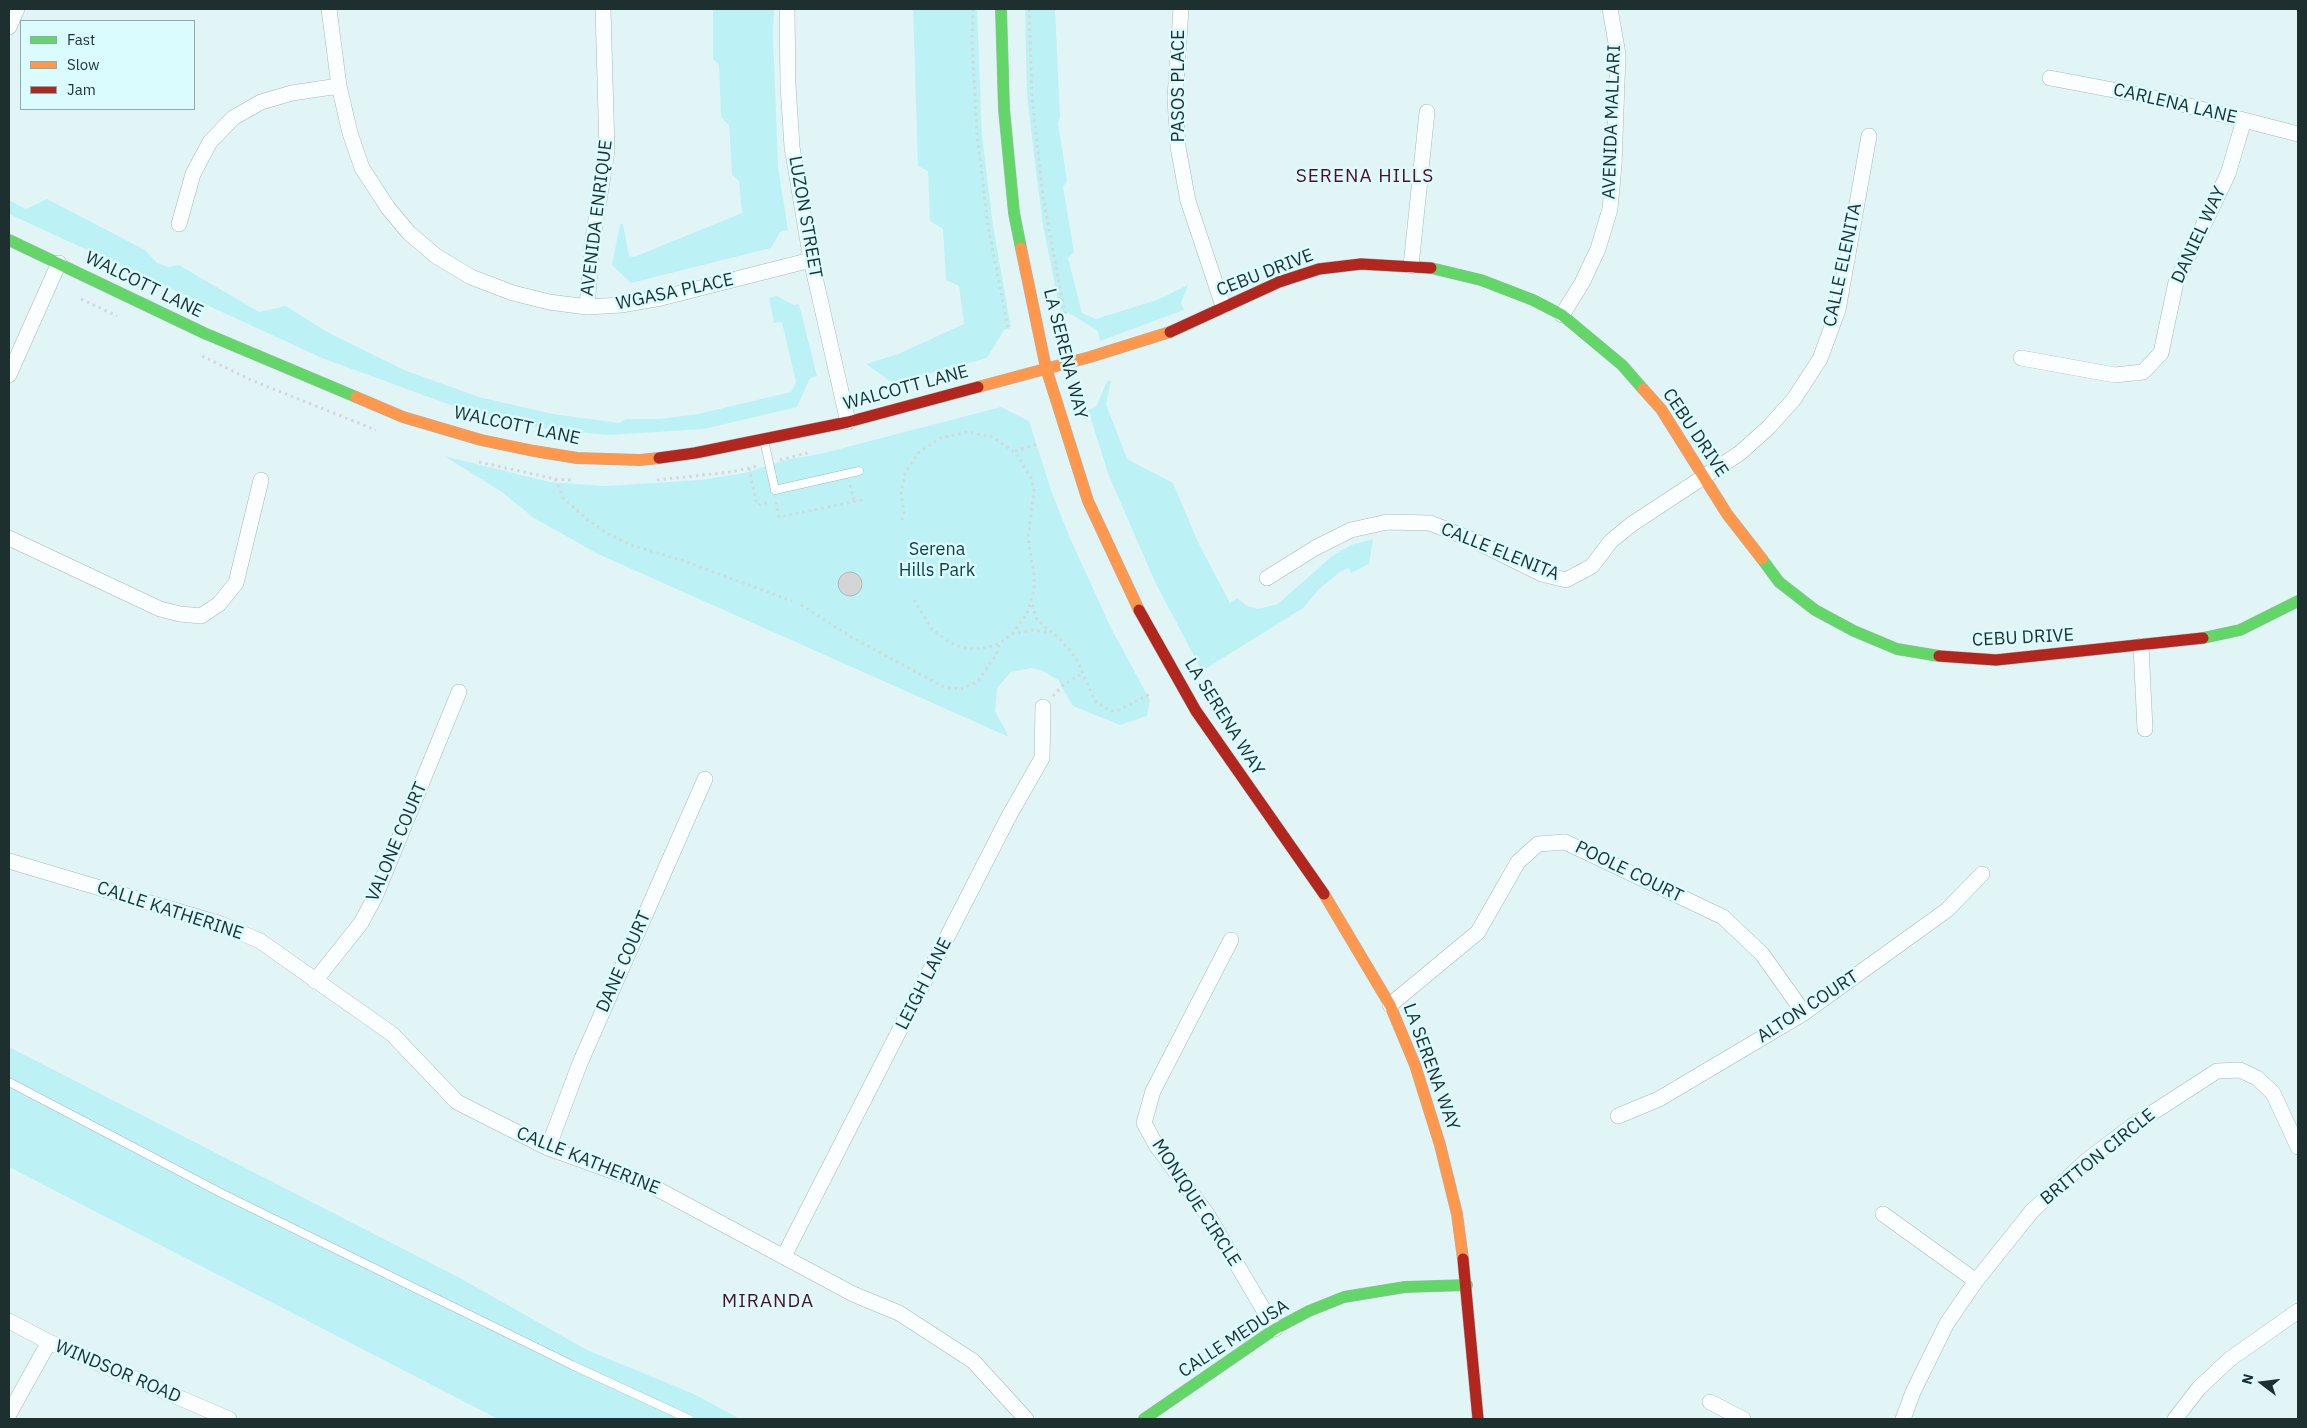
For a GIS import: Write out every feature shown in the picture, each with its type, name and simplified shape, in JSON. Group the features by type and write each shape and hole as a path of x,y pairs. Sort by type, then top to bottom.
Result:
{"street":[{"path":"9,27 17,9"},
{"name":"WGASA PLACE","path":"329,9 339,86 350,133 362,168 388,208 409,233 436,256 471,277 522,295 550,302 586,307 621,305 661,298 811,260"},
{"name":"AVENIDA ENRIQUE","path":"586,307 592,244 608,151 603,9"},
{"name":"LUZON STREET","path":"787,9 788,85 792,147 811,260 848,422"},
{"name":"LA SERENA WAY","path":"1001,9 1004,109 1014,213 1046,368 1088,501 1138,606 1196,711 1335,910 1390,1005 1415,1065 1440,1145 1457,1214 1467,1285 1478,1419"},
{"name":"PASOS PLACE","path":"1181,9 1175,98 1178,147 1188,201 1223,306"},
{"name":"AVENIDA MALLARI","path":"1562,315 1582,283 1598,249 1610,209 1614,165 1618,54 1610,9"},
{"name":"CARLENA LANE","path":"2050,78 2166,100 2298,134"},
{"path":"179,224 194,174 210,142 233,118 261,102 292,93 339,86"},
{"path":"1411,266 1427,112"},
{"name":"DANIEL WAY","path":"2021,358 2115,375 2143,372 2160,353 2176,282 2228,174 2244,120"},
{"name":"CALLE ELENITA","path":"1268,578 1315,548 1352,530 1387,522 1430,524 1473,540 1542,574 1566,580 1592,566 1611,541 1632,524 1740,453 1769,427 1794,399 1820,359 1838,310 1869,136"},
{"name":"WALCOTT LANE","path":"9,240 204,334 403,417 481,440 578,458 640,460 695,454 848,422 1046,368"},
{"path":"9,374 59,263"},
{"name":"CEBU DRIVE","path":"1046,368 1090,357 1172,330 1279,282 1319,269 1361,264 1428,267 1481,280 1534,300 1562,315 1590,337 1622,365 1661,409 1750,547 1779,582 1815,610 1854,631 1897,649 1943,657 1996,660 2141,646 2197,639 2240,630 2298,601"},
{"path":"9,538 160,609 180,614 201,616 219,604 236,583 261,480"},
{"path":"2141,646 2145,729"},
{"name":"VALONE COURT","path":"315,980 361,924 375,897 459,692"},
{"name":"LEIGH LANE","path":"784,1256 1009,816 1042,758 1043,707"},
{"name":"DANE COURT","path":"548,1148 580,1063 705,778"},
{"name":"POOLE COURT","path":"1390,1005 1478,932 1518,862 1538,844 1565,842 1723,917 1762,954 1804,1012"},
{"name":"CALLE KATHERINE","path":"9,861 221,924 260,941 392,1034 457,1102 548,1148 648,1184 853,1294 899,1314 973,1361 1026,1419"},
{"name":"ALTON COURT","path":"1618,1116 1658,1099 1804,1012 1947,910 1982,874"},
{"name":"MONIQUE CIRCLE","path":"1231,940 1153,1091 1144,1123 1156,1145 1206,1214 1275,1329"},
{"name":"BRITTON CIRCLE","path":"1903,1419 1913,1392 1947,1323 1976,1281 2032,1210 2086,1162 2132,1126 2217,1071 2240,1070 2257,1078 2273,1093 2298,1147"},
{"path":"1883,1214 1976,1281"},
{"name":"CALLE MEDUSA","path":"1144,1419 1275,1329 1309,1311 1344,1298 1405,1287 1467,1285"},
{"path":"2174,1419 2199,1388 2230,1358 2298,1311"},
{"name":"WINDSOR ROAD","path":"9,1321 49,1342 228,1419"},
{"path":"9,1414 49,1342"},
{"path":"1710,1402 1743,1419"}],"lane":[{"path":"764,440 775,490 859,472"},
{"path":"9,1082 223,1194 572,1365 689,1419"}],"path":[{"path":"973,9 972,41 977,134 988,226 1008,328"},
{"path":"1030,9 1032,97 1042,197 1065,314"},
{"path":"81,300 121,318"},
{"path":"199,355 251,380 383,432"},
{"path":"902,520 904,514 901,494 905,473 918,453 940,438 968,432 993,437 1014,451 1024,464 1034,491 1028,538 1034,574 1031,604 1021,625 1012,634 1000,643 974,649 949,642 932,629 912,597"},
{"path":"1014,451 1040,443"},
{"path":"652,481 731,472 817,451"},
{"path":"474,461 555,479 575,480"},
{"path":"749,468 757,505 776,501 779,517 862,500"},
{"path":"555,479 564,498 588,520 608,534 634,546 693,564 792,601"},
{"path":"1031,604 1037,620 1049,632 1060,639 1076,658 1095,701 1108,710 1119,710 1150,694"},
{"path":"800,605 853,638 944,687 961,688 977,682 996,655 1000,643"},
{"path":"1012,634 1032,630 1049,632"},
{"path":"1043,707 1062,686 1082,673"}],"green space":[{"path":"713,9 774,9 773,33 778,167 788,230 780,232 771,248 631,283 612,265 620,224 623,224 629,256 634,257 742,213 739,181 732,175 729,125 721,117 719,65 713,59"},
{"path":"913,9 977,9 982,135 993,226 1011,328 1004,330 987,358 893,383 866,364 898,354 964,324 959,286 946,280 943,229 930,221 928,171 918,166"},
{"path":"1025,9 1055,9 1060,117 1058,123 1067,181 1063,187 1074,252 1068,258 1082,313 1096,319 1157,300 1188,285 1181,303 1184,310 1100,341 1098,331 1069,313 1061,315 1043,225 1034,155 1027,95"},
{"path":"47,199 145,250 157,263 169,267 179,265 259,312 286,306 327,332 404,370 479,397 553,414 619,423 626,419 659,419 698,414 791,392 796,382 782,322 774,323 769,298 777,296 794,305 799,304 817,376 810,378 797,407 704,429 608,435 546,429 478,415 322,358 9,214 9,200 26,209"},
{"path":"1107,381 1111,381 1106,404 1127,459 1173,483 1198,542 1230,603 1237,598 1247,606 1258,609 1278,604 1332,556 1351,545 1373,539 1369,564 1351,573 1349,568 1341,571 1319,589 1303,608 1202,671 1156,584 1109,476 1088,410 1096,407"},
{"name":"Serena Hills Park","path":"1001,407 1029,421 1052,493 1070,538 1110,626 1150,700 1147,716 1120,725 1073,706 1058,680 1043,671 1031,668 1011,672 997,688 995,711 1009,737 598,554 534,518 502,492 444,456 550,482 605,486 700,480 744,473 790,459 820,454"},
{"path":"9,1047 460,1278 587,1350 694,1394 740,1419 498,1419 9,1167"}],"building":[{"path":"850,572 859,575 862,584 859,593 850,596 841,593 838,584 841,575"}],"traffic: fast":[{"path":"1001,9 1004,109 1014,213 1021,248"},
{"path":"9,240 204,333 356,397"},
{"path":"1431,268 1481,280 1533,300 1562,315 1622,365 1643,389"},
{"path":"1762,559 1779,582 1815,610 1854,631 1897,649 1939,656"},
{"path":"2203,638 2240,630 2298,601"},
{"path":"1144,1419 1275,1329 1309,1311 1344,1297 1405,1287 1467,1285"}],"traffic: slow":[{"path":"1021,248 1046,368 1088,501 1139,610"},
{"path":"978,387 1090,357 1170,332"},
{"path":"1643,389 1661,409 1727,514 1762,559"},
{"path":"356,397 403,417 481,440 534,451 577,458 640,460 659,458"},
{"path":"1324,894 1390,1005 1415,1065 1440,1145 1457,1214 1463,1259"}],"traffic: jam":[{"path":"1170,332 1279,282 1319,269 1361,264 1431,268"},
{"path":"659,458 695,453 848,422 978,387"},
{"path":"1139,610 1196,711 1324,894"},
{"path":"1939,656 1996,660 2203,638"},
{"path":"1463,1259 1478,1419"}],"district":[{"name":"SERENA HILLS","path":"1365,177"},
{"name":"MIRANDA","path":"768,1302"}]}
